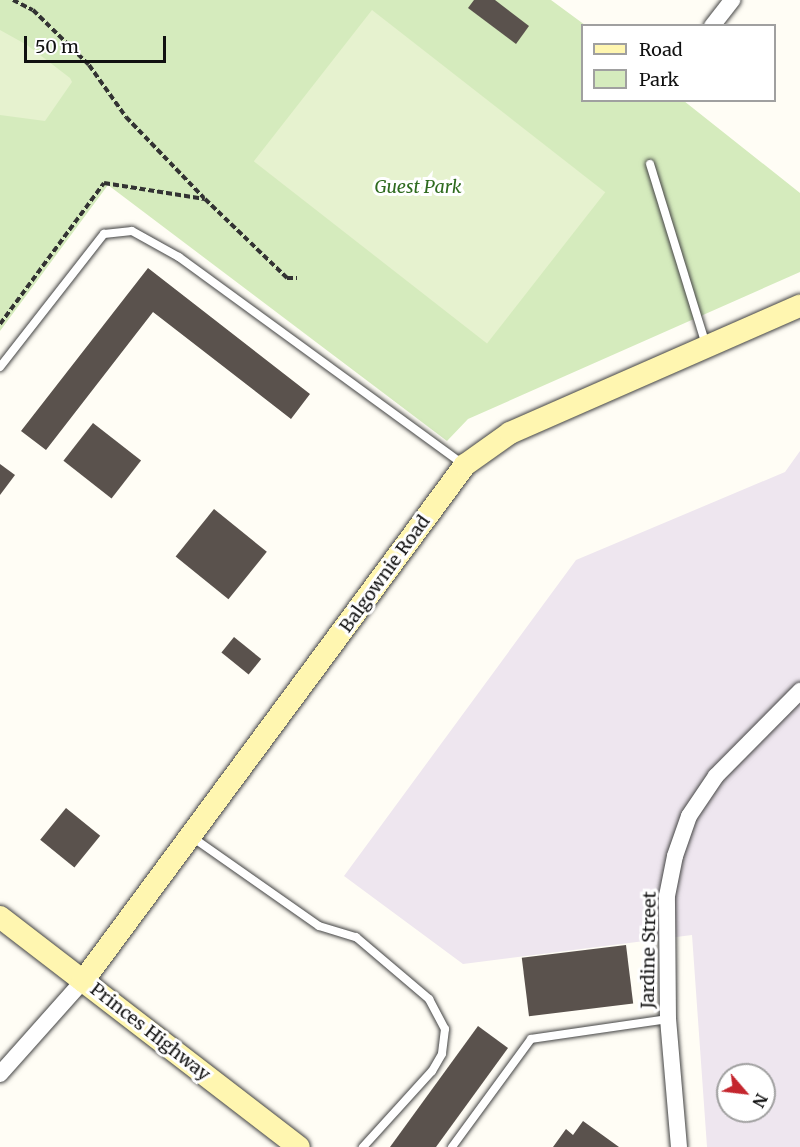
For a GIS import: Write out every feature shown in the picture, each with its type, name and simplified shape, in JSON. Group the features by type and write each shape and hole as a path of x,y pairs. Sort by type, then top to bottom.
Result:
{"main road":[{"name":"Balgownie Road","path":"83,981 192,837 465,465 510,433 706,345 800,306"},
{"name":"Princes Highway","path":"0,917 299,1147"}],"street":[{"path":"714,24 732,0"},
{"name":"Jardine Street","path":"679,1147 668,1019 667,896 689,816 716,776 800,691"},
{"path":"0,1074 83,981"}],"lane":[{"path":"650,164 706,345"},
{"path":"0,367 104,234 132,231 179,257 465,465"},
{"path":"192,837 319,926 356,938 429,999 445,1029 442,1054 432,1071 363,1147"},
{"path":"452,1147 531,1039 668,1019"}],"path":[{"path":"13,0 33,10 89,65 126,117 205,199 287,278 297,278"},
{"path":"0,324 104,183 205,199"}],"shaded area":[{"path":"800,451 800,1147 707,1147 692,935 463,964 344,876 576,560 785,472"}],"green space":[{"name":"Guest Park","path":"0,0 551,0 584,24 581,24 581,102 685,102 800,193 800,272 468,419 447,441 108,185 0,331"},
{"path":"372,10 605,192 487,344 254,161"},
{"path":"0,30 27,45 70,78 72,82 45,121 0,115"}],"building":[{"path":"474,0 495,0 529,26 516,44 468,8"},
{"path":"148,268 310,394 291,419 153,312 46,450 21,431"},
{"path":"93,423 141,461 112,498 63,461"},
{"path":"0,464 15,475 0,495"},
{"path":"214,509 267,552 228,599 176,556"},
{"path":"234,637 261,659 249,675 221,653"},
{"path":"66,808 100,836 74,868 40,840"},
{"path":"626,945 633,1004 529,1016 522,958"},
{"path":"478,1026 508,1048 436,1147 390,1147"},
{"path":"583,1121 619,1147 553,1147 566,1129 573,1135"}]}
